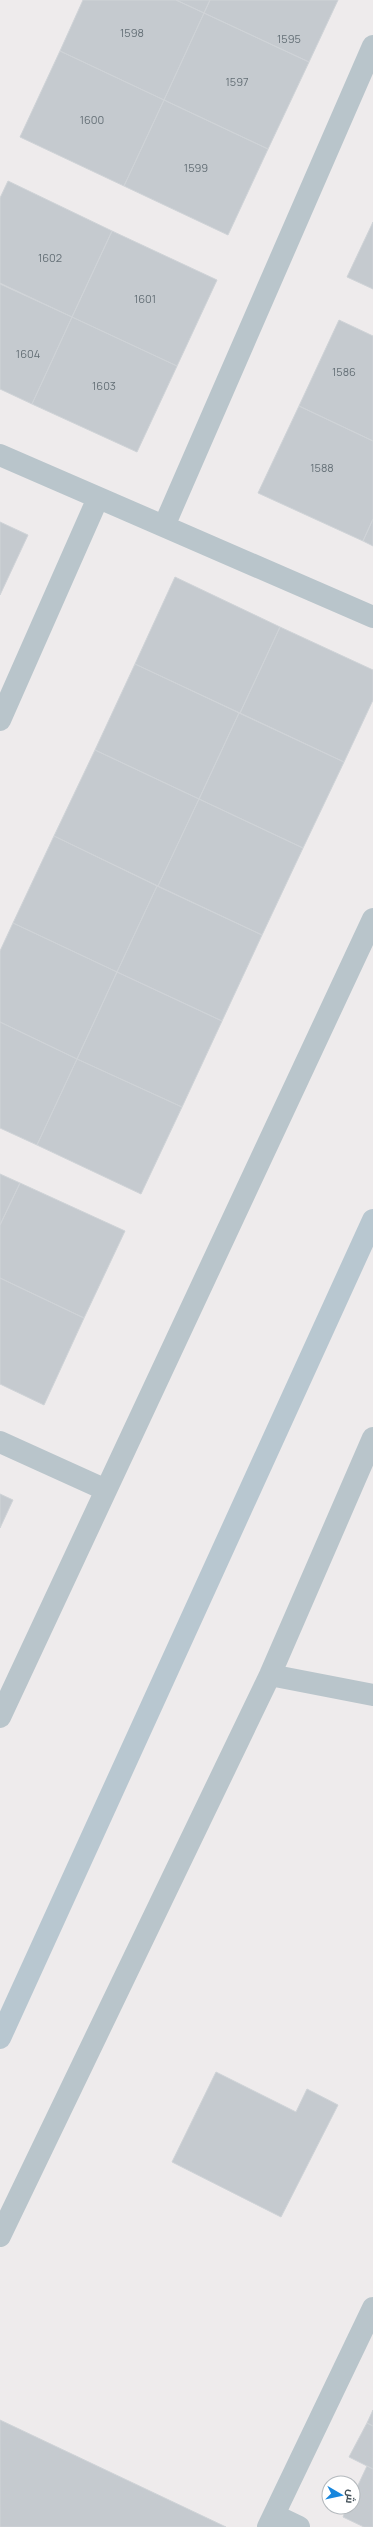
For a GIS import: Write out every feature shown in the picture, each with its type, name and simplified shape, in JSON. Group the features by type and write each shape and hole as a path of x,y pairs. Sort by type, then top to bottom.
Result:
{"street":[{"path":"164,526 373,46"},
{"path":"0,455 373,617"},
{"path":"0,720 98,498"},
{"path":"0,1717 373,919"},
{"path":"0,2038 373,1220"},
{"path":"0,2236 270,1676 373,1438"},
{"path":"0,1442 106,1490"},
{"path":"270,1676 373,1695"},
{"path":"299,2527 271,2521 373,2308"}],"building":[{"path":"83,0 176,0 204,13 164,100 60,51"},
{"path":"176,0 210,0 204,13"},
{"path":"210,0 338,0 309,62 204,13"},
{"path":"204,13 309,62 268,149 164,100"},
{"path":"60,51 164,100 124,186 20,137"},
{"path":"164,100 268,149 228,235 124,186"},
{"path":"8,181 112,231 72,317 0,283 0,198"},
{"path":"373,222 373,289 347,277"},
{"path":"112,231 217,280 177,366 72,317"},
{"path":"0,284 72,317 32,404 0,389"},
{"path":"72,317 177,366 137,452 32,404"},
{"path":"339,320 373,336 373,441 299,406"},
{"path":"299,406 373,441 373,519 363,541 258,493"},
{"path":"373,519 373,546 363,541"},
{"path":"0,522 28,535 0,595"},
{"path":"175,577 280,627 240,713 135,664"},
{"path":"280,627 373,670 373,700 344,762 240,713"},
{"path":"135,664 239,713 199,799 95,750"},
{"path":"239,713 344,762 303,848 199,799"},
{"path":"95,750 199,799 158,886 54,836"},
{"path":"199,799 303,848 262,935 158,886"},
{"path":"54,836 157,886 117,972 13,923"},
{"path":"157,886 262,935 222,1021 117,972"},
{"path":"13,923 117,972 77,1059 0,1022 0,951"},
{"path":"117,972 222,1021 182,1107 77,1059"},
{"path":"0,1022 77,1059 37,1145 0,1128"},
{"path":"77,1059 182,1107 141,1194 37,1145"},
{"path":"0,1174 20,1183 0,1225"},
{"path":"20,1183 125,1231 84,1318 0,1278 0,1225"},
{"path":"0,1278 84,1318 44,1405 0,1384"},
{"path":"0,1494 13,1500 0,1528"},
{"path":"216,2072 296,2112 307,2089 338,2105 281,2217 172,2162"},
{"path":"373,2410 373,2426 367,2423"},
{"path":"0,2420 226,2527 0,2527"},
{"path":"367,2423 373,2426 373,2469 349,2457"},
{"path":"367,2466 373,2469 373,2527 364,2527 343,2517 344,2515 361,2515 361,2479"}]}
